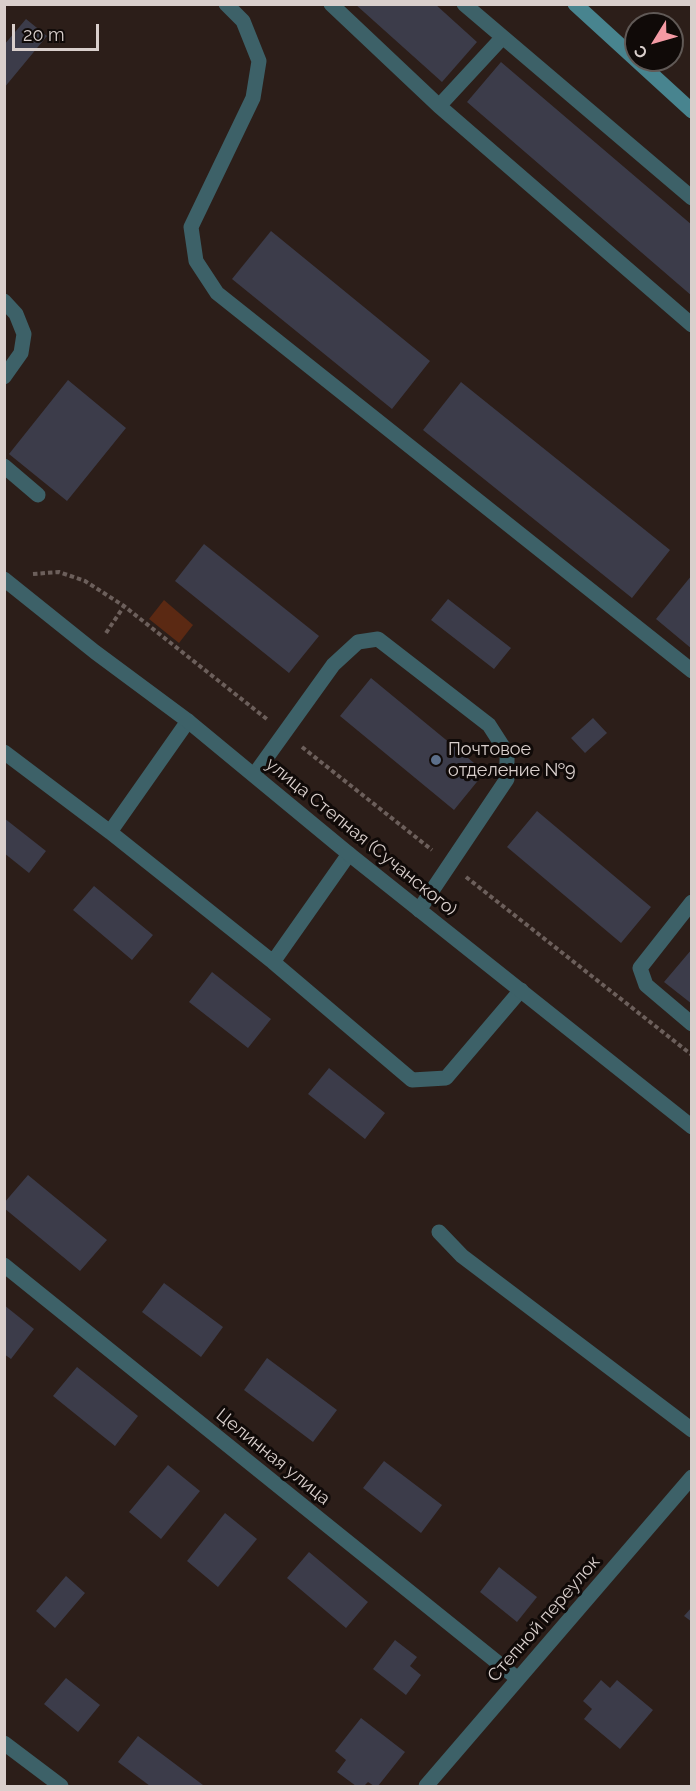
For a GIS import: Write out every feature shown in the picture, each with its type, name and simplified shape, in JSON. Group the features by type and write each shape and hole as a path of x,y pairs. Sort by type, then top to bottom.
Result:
{"main road":[{"path":"581,6 692,111"}],"street":[{"path":"226,4 243,21 259,61 253,98 191,227 196,261 217,293 692,671"},
{"path":"330,4 439,106 692,325"},
{"path":"465,4 502,38 692,198"},
{"path":"439,106 502,38"},
{"path":"4,301 16,314 24,334 21,354 4,376"},
{"path":"4,466 38,495"},
{"name":"улица Степная (Сучанского)","path":"4,579 95,652 188,721 349,854 692,1127"},
{"path":"254,775 333,665 358,642 378,639 489,725 507,753 507,778 419,910"},
{"path":"110,832 188,721"},
{"path":"4,752 110,832 273,962 412,1080 446,1078 521,990"},
{"path":"273,962 349,854"},
{"path":"692,902 640,968 646,986 692,1024"},
{"path":"439,1232 462,1256 692,1430"},
{"name":"Целинная улица","path":"4,1265 518,1679"},
{"name":"Степной переулок","path":"426,1786 692,1477"},
{"path":"4,1743 61,1786"}],"path":[{"path":"26,575 59,572 85,581 124,606 692,1055"},
{"path":"95,652 124,606"}],"shaded area":[{"path":"164,600 193,625 179,643 149,619"}],"building":[{"path":"355,4 435,4 477,42 442,82"},
{"path":"26,19 47,36 4,88 4,45"},
{"path":"501,62 692,225 692,296 467,102"},
{"path":"271,231 430,361 392,409 232,279"},
{"path":"68,380 126,428 67,501 9,454"},
{"path":"461,382 670,550 632,598 423,430"},
{"path":"204,544 319,636 289,673 175,581"},
{"path":"692,575 692,649 656,619"},
{"path":"448,599 511,648 494,669 431,620"},
{"path":"371,678 485,772 454,810 340,716"},
{"path":"593,718 607,733 585,753 571,738"},
{"path":"537,811 651,907 621,943 507,847"},
{"path":"4,818 46,851 29,873 4,853"},
{"path":"94,886 153,935 132,960 73,910"},
{"path":"692,949 692,1004 664,982"},
{"path":"212,972 271,1019 248,1048 189,1002"},
{"path":"329,1068 385,1113 365,1139 308,1094"},
{"path":"28,1175 107,1240 80,1271 4,1208 4,1203"},
{"path":"164,1283 223,1327 201,1357 142,1312"},
{"path":"4,1305 34,1329 11,1359 4,1354"},
{"path":"267,1358 337,1410 313,1442 244,1390"},
{"path":"77,1367 138,1416 115,1446 53,1396"},
{"path":"384,1461 442,1505 421,1533 363,1488"},
{"path":"168,1465 200,1491 161,1539 129,1512"},
{"path":"225,1513 257,1539 218,1587 187,1561"},
{"path":"309,1552 368,1602 346,1628 287,1578"},
{"path":"499,1567 537,1597 517,1622 480,1592"},
{"path":"66,1576 85,1593 55,1628 36,1611"},
{"path":"692,1607 692,1622 684,1616"},
{"path":"395,1640 417,1657 410,1666 421,1675 406,1695 373,1669"},
{"path":"66,1678 100,1705 78,1732 44,1704"},
{"path":"601,1680 610,1688 617,1680 653,1710 620,1749 584,1719 592,1709 583,1701"},
{"path":"361,1718 405,1752 378,1786 368,1782 364,1786 356,1786 337,1772 346,1760 335,1751"},
{"path":"138,1736 203,1785 150,1786 118,1762"}],"place":[{"name":"Почтовое отделение №9","path":"436,760"}]}
